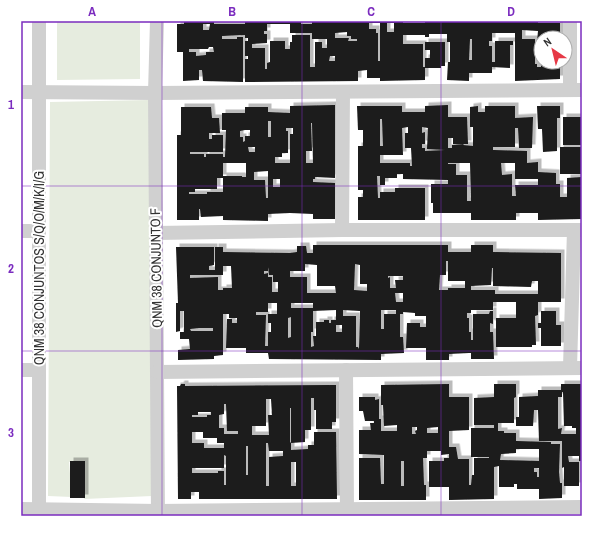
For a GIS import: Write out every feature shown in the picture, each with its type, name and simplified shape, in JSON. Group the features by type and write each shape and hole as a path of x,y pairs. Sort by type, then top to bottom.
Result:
{"street":[{"name":"QNM 38 CONJUNTOS S/Q/O/M/K/I/G","path":"39,21 39,512"},
{"name":"QNM 38 CONJUNTO F","path":"157,21 155,93 158,513"},
{"path":"21,92 155,93 576,90 570,21"},
{"path":"342,230 343,92"},
{"path":"156,233 342,230 578,230 576,368 157,372"},
{"path":"21,231 38,231"},
{"path":"21,370 39,370"},
{"path":"346,370 347,510"},
{"path":"21,509 39,512 158,513 347,510 576,510"}],"shaded area":[{"path":"57,21 140,21 140,79 57,80"},
{"path":"149,100 152,496 84,499 82,461 69,462 72,497 48,496 50,102"}],"building":[{"path":"184,21 214,21 214,24 245,24 245,21 301,21 301,24 312,24 312,21 403,21 403,23 425,23 425,21 538,21 538,23 560,23 560,30 522,30 522,39 533,39 533,70 560,70 560,79 515,81 515,33 492,33 492,41 489,41 489,46 492,46 492,62 495,62 495,41 513,41 513,45 510,45 510,68 492,67 492,73 469,73 469,81 447,80 448,62 450,62 450,42 447,42 447,34 429,34 429,37 425,37 425,35 403,35 403,44 423,44 423,67 425,67 425,80 380,81 380,78 367,78 367,70 358,71 358,81 245,82 245,59 248,59 248,56 245,56 245,41 248,41 248,38 245,38 245,35 222,36 222,39 237,39 237,37 243,37 243,82 203,81 202,70 199,70 199,80 183,81 183,52 177,52 177,24 184,24","holes":["369,23 380,23 380,61 378,61 378,33 376,33 376,29 369,29","387,23 394,23 394,32 387,32","203,24 210,24 209,30 203,30","267,24 290,24 290,33 312,33 312,39 327,39 327,48 322,48 322,42 315,42 315,67 310,67 310,35 292,35 290,49 285,49 285,41 270,41 270,62 267,63 267,69 265,69 265,48 252,48 252,44 267,43 267,34 264,34 264,31 267,31","347,32 347,36 351,36 351,39 357,39 357,41 348,41 349,38 335,38 335,33","470,39 472,39 472,60 469,60","209,47 213,47 214,52 206,52 206,55 196,56 196,52 189,52 189,49 208,49","330,56 335,56 335,61 329,61"]},
{"path":"425,42 445,42 445,66 441,66 441,68 425,68 425,58 430,58 430,50 425,50"},
{"path":"335,105 335,178 315,177 313,182 335,183 335,219 313,219 313,214 290,213 268,214 268,221 223,220 223,216 201,217 199,209 199,220 177,220 177,135 181,135 181,107 211,107 212,118 219,118 220,133 209,133 209,139 212,139 212,135 223,135 223,152 190,152 190,154 204,154 204,157 206,157 206,154 223,154 223,157 225,157 226,130 222,130 222,113 245,113 245,107 268,107 268,112 290,113 290,106","holes":["268,121 271,121 271,137 268,137","312,123 313,163 306,163 306,151 312,151","286,128 293,128 293,134 290,134 290,163 275,163 275,157 282,157 282,153 288,153 288,131 286,131","250,130 250,136 245,136 245,141 243,142 243,137 240,137 240,131","248,147 255,147 255,152 249,152","223,163 246,163 246,177 223,176","268,171 268,198 266,198 265,180 254,180 254,172","217,178 223,178 223,192 189,194 189,192 195,192 195,189 217,189","273,179 280,179 280,187 273,187"]},
{"path":"448,105 448,117 467,117 468,144 463,145 473,146 473,127 470,127 470,107 478,106 478,112 485,112 485,106 515,106 515,118 533,117 532,148 519,148 518,128 515,128 515,147 493,147 493,150 527,151 527,163 538,162 538,172 556,173 556,184 560,184 560,197 567,197 567,178 582,177 582,219 538,220 538,213 516,213 516,220 471,220 471,213 433,213 433,203 431,203 431,184 448,184 448,180 403,179 403,174 397,174 397,178 385,178 385,185 380,185 380,176 377,176 378,198 380,198 380,192 395,192 395,188 425,188 425,220 358,220 358,197 363,197 363,190 358,190 358,146 363,146 363,130 358,130 357,106 402,106 402,112 425,112 425,106","holes":["380,119 382,119 383,146 380,146","408,127 408,133 405,133 405,148 411,148 412,166 410,166 410,163 380,163 380,155 403,155 402,128","422,127 428,128 427,149 445,150 425,151 425,148 422,148 422,144 425,144 425,132 422,133","448,138 453,138 453,144 464,144 452,145 452,148 448,148","448,163 470,163 471,201 467,201 467,175 456,175 456,164","501,163 515,163 515,179 538,179 538,185 515,185 516,196 512,196 512,174 502,175"]},
{"path":"537,106 560,106 560,118 557,118 557,151 543,152 542,129 538,129"},
{"path":"563,117 582,117 582,145 563,145"},
{"path":"560,147 582,147 582,174 560,174"},
{"path":"313,245 448,245 448,252 471,252 471,245 493,245 493,252 561,253 561,302 538,302 538,315 535,316 536,345 532,345 532,347 496,347 496,318 516,318 516,302 493,302 493,310 471,310 471,313 467,313 467,318 469,318 469,332 471,332 471,340 473,340 473,314 489,314 490,311 493,311 493,324 490,323 490,332 493,332 494,359 471,359 471,353 469,353 449,354 449,360 426,360 426,348 406,348 407,323 420,323 420,327 426,327 426,316 415,316 415,313 403,312 403,314 400,314 400,337 403,337 404,353 381,354 381,360 269,359 268,353 246,353 246,348 226,348 227,319 232,319 232,323 237,323 237,318 229,318 229,314 223,314 223,355 214,356 214,359 178,360 178,350 190,349 189,339 180,339 180,332 184,332 184,311 180,311 180,331 176,332 176,303 178,303 176,247 214,247 214,265 209,266 209,270 215,270 215,247 223,247 223,252 290,253 297,252 297,246 306,246 307,253 313,253","holes":["446,261 448,261 448,281 465,281 465,288 448,288 448,290 439,290 440,275 446,275","305,264 317,265 317,286 335,286 336,293 307,293 307,277 290,277 290,271 305,271","355,264 360,265 360,284 367,284 367,291 354,290","223,266 231,266 232,288 223,288 223,290 218,290 218,277 190,278 190,275 223,275","268,267 269,275 273,275 273,282 278,282 278,292 272,292 272,277 268,277 268,273 264,274 264,271 268,271","492,268 493,286 531,287 532,281 538,281 538,294 495,294 495,290 471,290 471,286 491,285","388,276 403,276 403,280 395,280 396,288 390,288 390,277 388,278","395,293 403,293 403,302 396,302","268,303 277,303 277,314 268,314 268,323 271,323 271,332 268,332 268,346 265,346 266,315 256,315 256,312 268,312","291,303 313,303 313,308 291,308","336,310 336,320 331,320 331,323 329,323 329,320 324,320 324,322 316,322 316,336 313,336 314,346 311,347 311,332 313,332 313,311","343,310 360,311 359,349 356,347 356,316 343,316","381,310 396,310 396,314 384,314 384,329 381,329","291,317 291,337 288,338 288,318","336,325 342,325 342,332 336,332","213,328 213,331 191,331 190,329"]},
{"path":"541,311 556,311 556,325 561,325 561,346 541,346 541,328 538,328 538,323 541,323"},
{"path":"181,384 185,384 185,386 336,385 336,422 332,422 332,429 316,429 316,410 314,410 314,398 311,398 311,430 305,430 305,442 291,443 291,450 308,449 308,445 314,445 314,432 336,432 337,499 199,499 199,492 191,492 191,499 178,499 177,386 180,386","holes":["266,399 271,399 272,415 268,415 269,435 252,435 252,426 266,426","224,404 226,404 227,431 238,431 238,434 224,434 224,428 219,428 219,415 224,414","290,408 291,408 290,443","198,412 211,412 211,415 207,415 207,417 192,417 192,415 198,415","192,432 203,432 203,438 217,438 217,443 224,443 224,448 204,448 204,443 192,443","266,443 268,443 269,451 283,451 283,456 269,457 269,486 266,486","246,446 248,446 248,475 246,475","224,455 226,456 226,485 224,485 224,471 218,471 218,473 192,473 192,468 224,468","291,462 296,462 296,486 291,486"]},
{"path":"449,384 449,397 469,397 469,430 449,431 449,447 456,447 458,459 469,459 469,485 471,485 472,475 474,475 474,458 489,457 471,457 471,428 494,428 494,425 474,425 474,398 494,397 494,384 516,384 516,397 514,398 514,423 498,423 498,431 504,431 504,433 516,433 516,441 551,442 551,444 560,444 559,472 560,483 562,483 562,498 539,499 539,489 517,489 517,484 514,484 514,487 499,487 499,466 494,467 494,499 449,500 449,487 429,487 429,461 444,461 444,458 449,458 449,454 441,455 441,451 427,451 427,458 423,458 426,500 359,500 359,458 380,458 381,484 384,484 384,455 359,454 359,430 371,430 370,423 374,423 374,421 365,421 363,411 359,411 359,397 375,397 375,400 379,399 379,419 381,419 381,431 397,431 397,425 384,426 383,405 381,405 381,385","holes":["412,427 417,427 417,430 415,431 416,434 412,434","438,427 438,433 427,433 427,428","516,449 539,449 539,461 500,460 501,454 516,453","401,461 404,461 404,486 401,486","534,468 539,468 539,477 537,477 537,472 534,472"]},
{"path":"561,384 582,384 582,461 579,461 579,456 568,456 569,462 579,462 579,486 564,486 562,441 539,441 538,410 534,410 533,426 516,426 516,417 519,417 519,397 538,396 538,390 561,390","holes":["563,392 564,426 572,426 572,428 576,428 576,434 561,434 562,428 558,429 558,397 562,397"]},
{"path":"70,461 85,461 85,498 70,498"}]}
